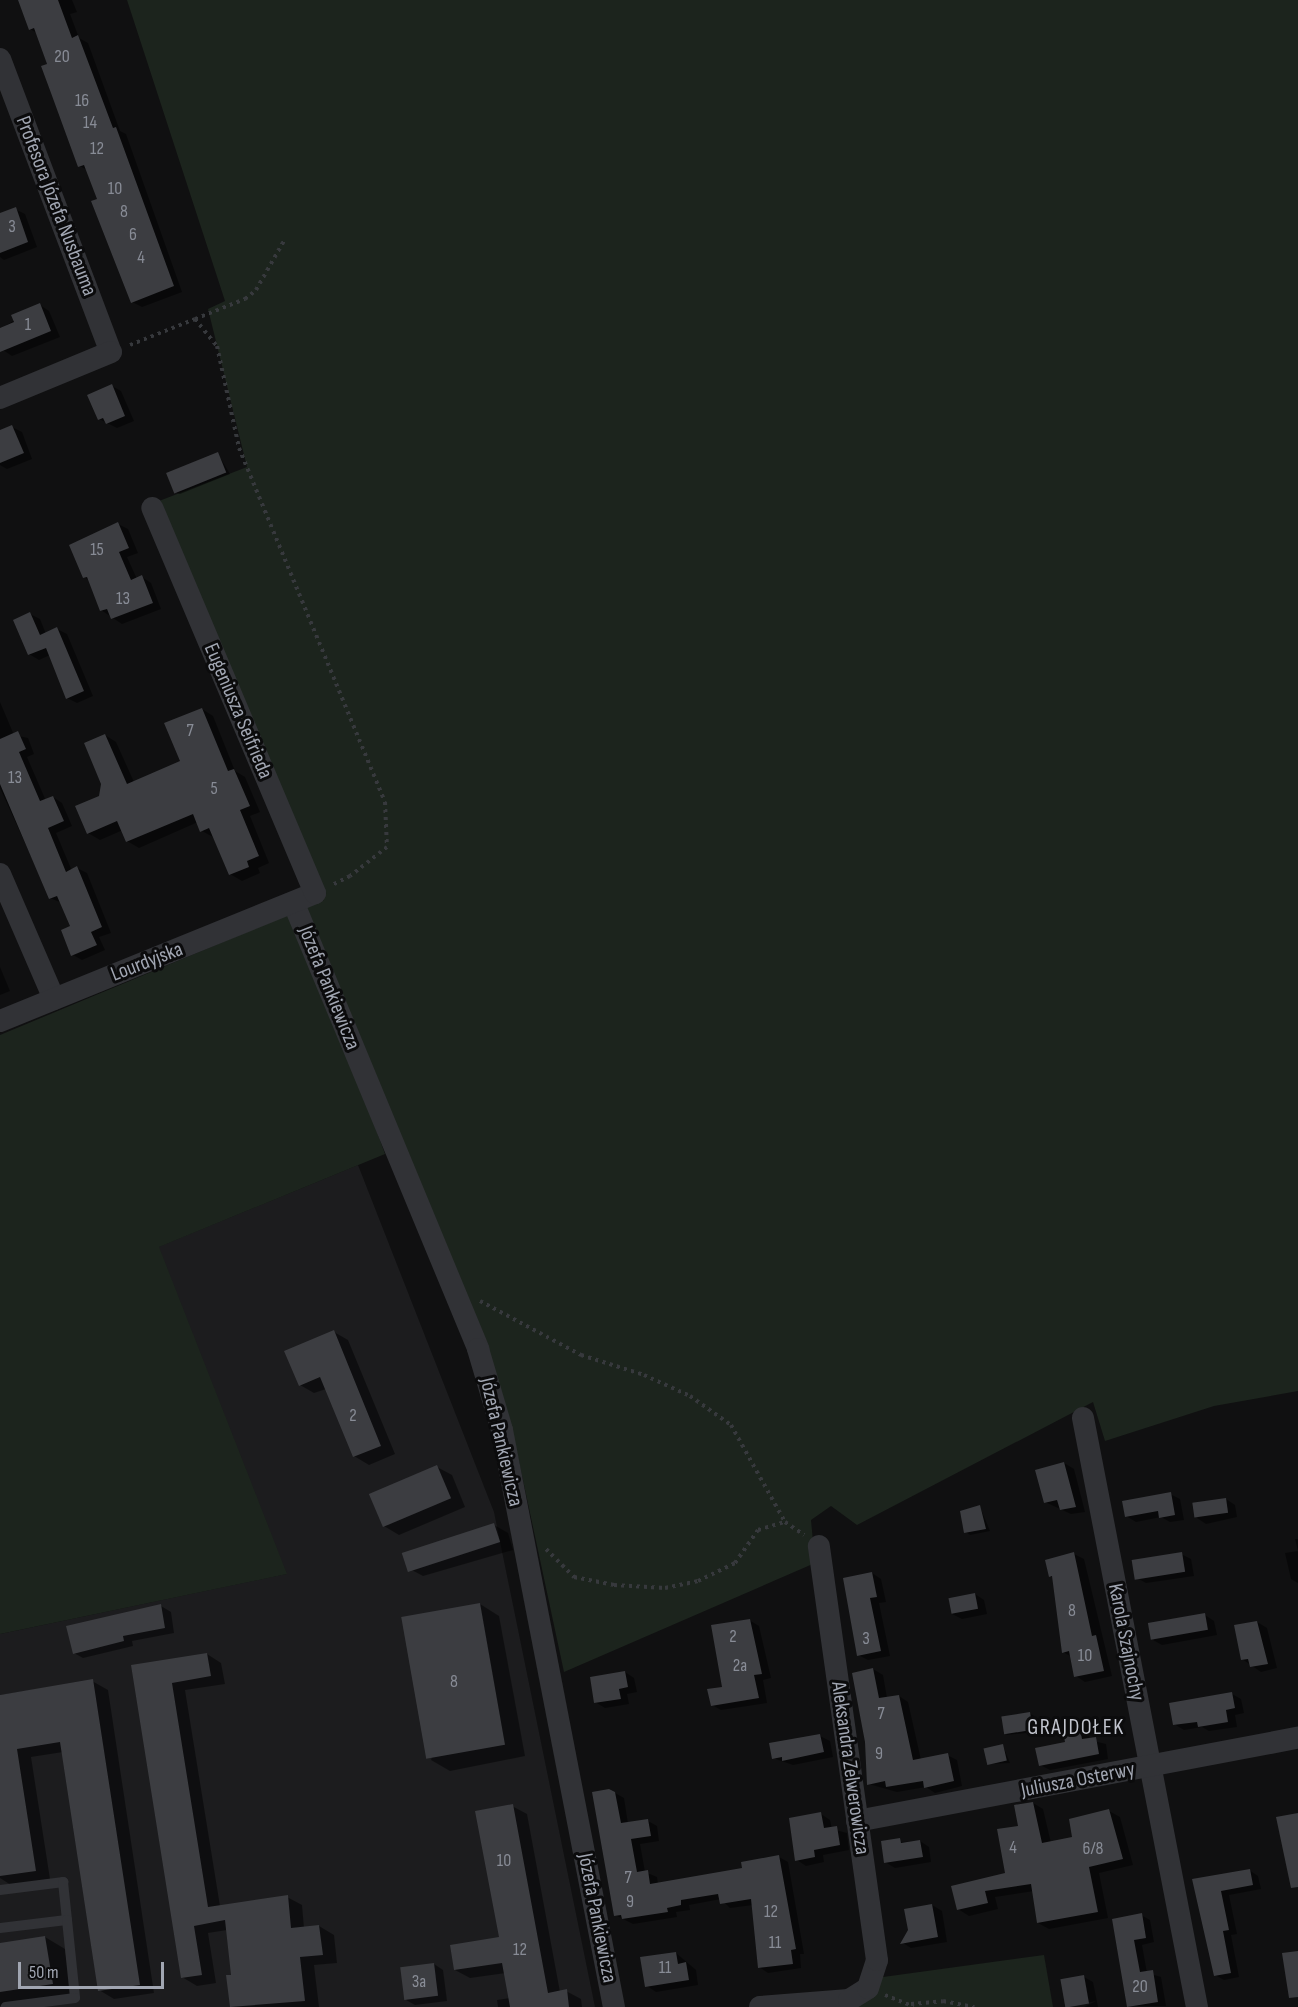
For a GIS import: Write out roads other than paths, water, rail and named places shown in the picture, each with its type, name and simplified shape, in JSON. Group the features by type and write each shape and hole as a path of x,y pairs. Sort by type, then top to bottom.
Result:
{"street":[{"name":"Profesora Józefa Nusbauma","path":"0,59 111,352 0,398"},
{"name":"Eugeniusza Seifrieda","path":"152,508 315,893 294,904"},
{"path":"0,874 54,999"},
{"name":"Lourdyjska","path":"0,1021 294,904"},
{"name":"Józefa Pankiewicza","path":"294,904 478,1349 502,1430 614,2007"},
{"name":"Karola Szajnochy","path":"1083,1418 1197,2007"},
{"name":"Aleksandra Zelwerowicza","path":"760,2007 849,2000 868,1988 877,1960 819,1546"},
{"name":"Juliusza Osterwy","path":"857,1821 1298,1738"}],"lane":[{"path":"0,1890 63,1882 75,1998 6,2007"},
{"path":"0,1928 66,1920"}],"district":[{"name":"GRAJDOŁEK","path":"1076,1728"}]}
